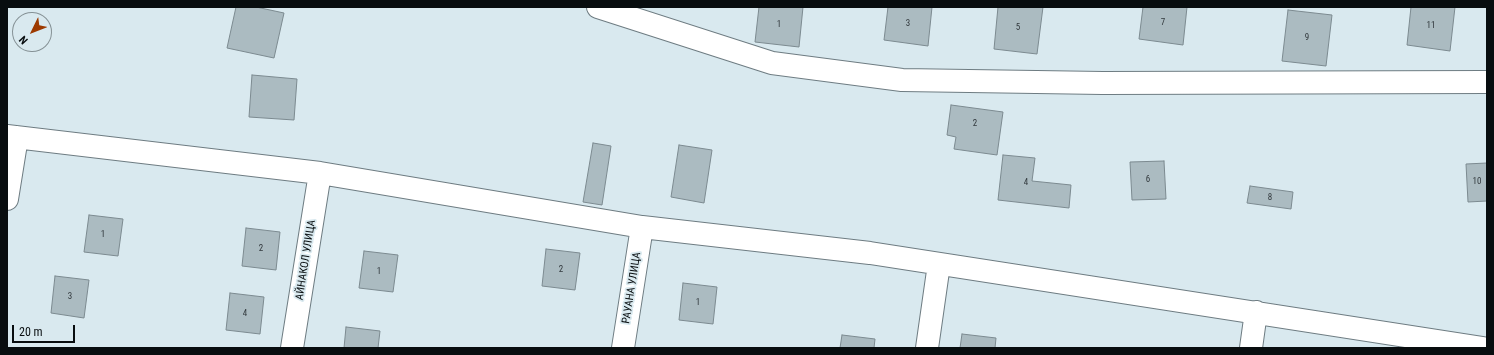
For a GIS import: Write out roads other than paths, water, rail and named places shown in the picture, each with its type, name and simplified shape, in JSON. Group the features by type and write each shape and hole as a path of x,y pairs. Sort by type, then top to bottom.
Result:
{"street":[{"path":"598,7 772,63 902,80 1103,82 1487,82"},
{"path":"7,199 12,136 320,173 642,227 870,253 1483,348"},
{"name":"АЙНАКОЛ УЛИЦА","path":"292,348 320,173"},
{"name":"РАУАНА УЛИЦА","path":"623,348 642,227"},
{"path":"928,348 939,264"},
{"path":"1251,348 1256,312"}]}
